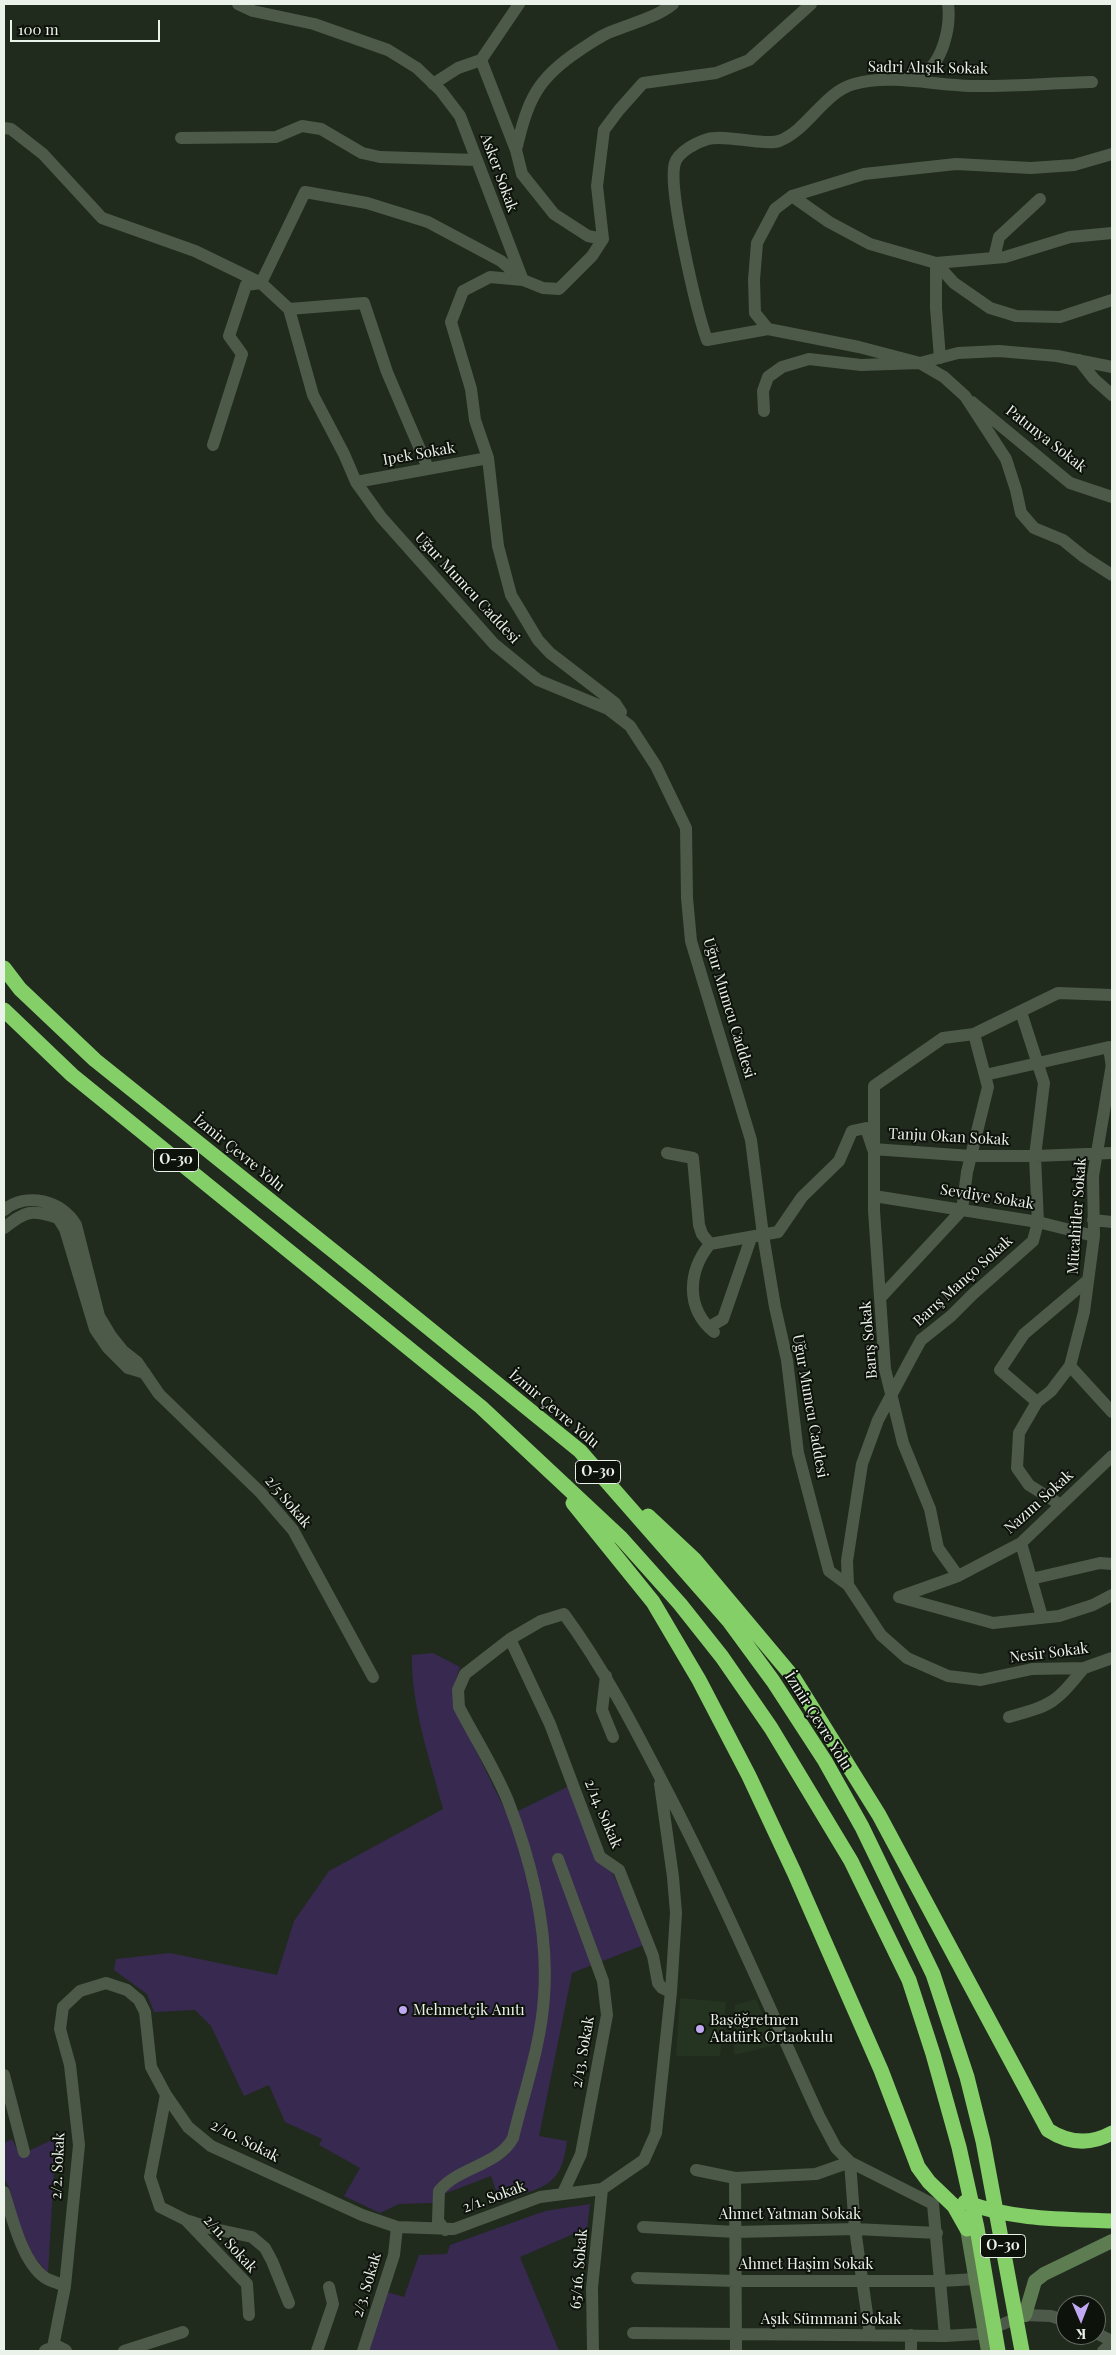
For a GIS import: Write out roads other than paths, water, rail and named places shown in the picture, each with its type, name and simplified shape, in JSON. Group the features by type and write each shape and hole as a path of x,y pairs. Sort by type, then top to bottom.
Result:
{"highway":[{"name":"İzmir Çevre Yolu","path":"4,968 20,989 95,1060 580,1451 729,1621 773,1681 825,1761 862,1827 933,1974 967,2077 983,2141 1022,2351"},
{"name":"O-30","path":"4,1010 72,1074 482,1407 621,1538 680,1604 722,1657 771,1728 851,1861 909,1980 934,2054 959,2148 977,2228 998,2351"},
{"path":"580,1451 695,1560 793,1677 879,1815 1048,2130 1060,2138 1072,2141 1102,2139 1112,2133"},
{"path":"548,1470 653,1602 699,1680 750,1776 794,1872 881,2070 918,2168 954,2206 968,2230"},
{"path":"937,2189 980,2208 1024,2217 1112,2221"}],"main road":[{"path":"968,2230 988,2346"},
{"path":"1025,2315 1035,2281 1044,2274 1112,2241"}],"street":[{"name":"Asker Sokak","path":"238,4 253,11 314,24 388,50 417,68 460,116 523,280"},
{"path":"433,84 458,68 480,60 519,4"},
{"path":"516,150 530,103 538,86 556,66 606,33 656,14 672,4"},
{"path":"630,726 615,703 571,672 538,640 511,595 498,546 488,458 475,420 471,390 451,322 463,291 490,277 523,280 543,288 559,289 592,256 603,239 597,186 604,130 643,83 716,73 749,60 811,4"},
{"path":"895,81 921,75 932,66 945,42 950,21 948,4"},
{"path":"480,60 516,150 522,174 554,214 588,236 603,239"},
{"name":"Sadri Alışık Sokak","path":"768,329 707,340 675,202 672,178 675,161 688,149 708,138 778,141 796,129 831,96 852,84 876,80 972,86 1092,82"},
{"path":"181,138 276,137 302,126 321,130 357,151 380,157 476,160"},
{"path":"4,128 11,129 43,154 102,218 195,251 260,283 289,309 364,303 387,372 428,468"},
{"path":"1112,154 1074,165 1031,168 956,164 864,174 792,196 775,209 757,242 754,280 755,313 768,329 859,347 920,363 944,376 965,396 1006,460 1021,513 1027,521 1034,528 1063,540 1084,557 1112,575"},
{"path":"260,283 305,192 367,203 428,222 501,261 523,280"},
{"path":"792,196 829,222 870,244 936,263 1004,257 1070,237 1112,233"},
{"path":"994,258 999,236 1040,200"},
{"path":"936,263 954,283 990,308 1016,316 1060,317 1112,300"},
{"path":"936,263 936,308 940,358"},
{"path":"213,445 242,354 229,336 246,285 260,283"},
{"name":"Uğur Mumcu Caddesi","path":"289,309 313,395 344,454 356,482 381,517 494,644 538,680 608,709 630,726 656,766 686,828 687,898 691,941 751,1140 757,1236 787,1360 798,1453 829,1571 848,1585"},
{"path":"764,411 763,391 768,377 782,367 809,359 861,365 920,363 958,353 999,351 1057,356 1112,367"},
{"path":"1079,360 1094,379 1112,395"},
{"name":"Patunya Sokak","path":"965,396 1070,482 1112,497"},
{"name":"Ipek Sokak","path":"356,482 488,458"},
{"path":"882,1296 962,1210 971,1156 988,1087 974,1034 1058,993 1112,995"},
{"name":"Barış Manço Sokak","path":"848,1585 847,1561 862,1464 878,1420 922,1340 1033,1241 1038,1222 1035,1156 1044,1083 1021,1012"},
{"name":"Barış Sokak","path":"958,1576 938,1548 930,1509 903,1443 893,1394 885,1369 882,1296 874,1196 874,1086 943,1038 974,1034"},
{"path":"985,1075 1109,1047 1112,1068"},
{"name":"Mücahitler Sokak","path":"1070,1366 1084,1312 1094,1236 1093,1176 1112,1064"},
{"name":"Tanju Okan Sokak","path":"757,1236 778,1232 802,1197 839,1161 852,1131 866,1128 873,1149 971,1156 1112,1154"},
{"path":"667,1153 693,1158 699,1226 702,1234 710,1244"},
{"name":"Sevdiye Sokak","path":"874,1196 1038,1222 1094,1236"},
{"name":"2/5 Sokak","path":"4,1210 14,1202 37,1200 63,1209 71,1216 76,1225 99,1316 110,1336 123,1351 137,1362 159,1394 261,1493 293,1530 373,1677"},
{"path":"4,1228 24,1212 44,1213 58,1218 65,1229 95,1328 108,1348 128,1368 145,1373"},
{"path":"1093,1220 1112,1222"},
{"path":"757,1236 723,1319 712,1330 700,1319 694,1306 693,1283 695,1267 710,1244 757,1236"},
{"path":"1037,1402 1000,1370 1024,1334 1088,1280"},
{"path":"1061,1505 1029,1486 1017,1468 1019,1433 1037,1402 1051,1391 1070,1366 1112,1412"},
{"name":"Nazım Sokak","path":"1042,1617 993,1623 899,1598 958,1576 1021,1543 1061,1505 1110,1464"},
{"path":"1021,1543 1042,1617 1059,1616 1093,1605 1112,1595"},
{"path":"1031,1579 1100,1563 1112,1564"},
{"name":"Nesir Sokak","path":"848,1585 881,1635 907,1658 948,1676 981,1680 1032,1669 1084,1668 1112,1658"},
{"path":"444,2230 438,2221 439,2191 455,2177 485,2162 503,2150 513,2138 527,2087 544,1998 542,1934 535,1886 507,1800 459,1707 458,1690 465,1674 510,1639 541,1621 564,1614 591,1650 658,1772 699,1853 819,2116 836,2148 850,2162 933,2204 945,2336"},
{"name":"2/14. Sokak","path":"510,1639 550,1724 600,1857 619,1870 654,1956 658,1983 662,1988 671,1992"},
{"path":"1010,1717 1046,1707 1061,1696 1084,1668"},
{"path":"606,1676 602,1710 613,1738"},
{"path":"602,2189 644,2160 656,2133 671,1992 676,1899 658,1772"},
{"name":"2/13. Sokak","path":"558,1859 603,1981 607,2015 581,2154 563,2193"},
{"name":"2/10. Sokak","path":"106,1984 127,1990 139,2000 144,2012 151,2066 166,2095 188,2126 211,2146 362,2215 397,2228"},
{"name":"2/2. Sokak","path":"55,2350 65,2286 79,2145 70,2065 60,2029 63,2007 80,1991 106,1984"},
{"path":"4,2078 24,2152"},
{"name":"2/11. Sokak","path":"166,2095 150,2177 160,2207 186,2220 246,2284 249,2315"},
{"path":"696,2170 736,2178 816,2174 850,2162"},
{"path":"850,2162 855,2229 870,2335"},
{"path":"736,2178 736,2351"},
{"name":"2/1. Sokak","path":"397,2228 444,2230 540,2197 602,2189"},
{"name":"65/16. Sokak","path":"592,2351 592,2288 602,2189"},
{"path":"4,2192 14,2225 31,2263 44,2277 65,2286"},
{"path":"186,2220 210,2228 252,2237 264,2248 272,2261 289,2303"},
{"name":"Ahmet Yatman Sokak","path":"643,2227 736,2232 855,2229 937,2233"},
{"name":"2/3. Sokak","path":"363,2351 394,2255 397,2228"},
{"name":"Ahmet Haşim Sokak","path":"637,2278 941,2281 976,2279"},
{"name":"2/3. Sokak","path":"318,2351 333,2304 329,2287"},
{"path":"1025,2315 1056,2318"},
{"name":"Aşık Sümmani Sokak","path":"633,2333 945,2336 978,2334 1025,2315"},
{"path":"124,2351 183,2332"},
{"path":"910,2335 911,2351"},
{"path":"1103,2351 1112,2342"}],"place":[{"name":"Mehmetçik Anıtı","path":"403,2010"},
{"name":"Başöğretmen Atatürk Ortaokulu","path":"700,2029"}]}
